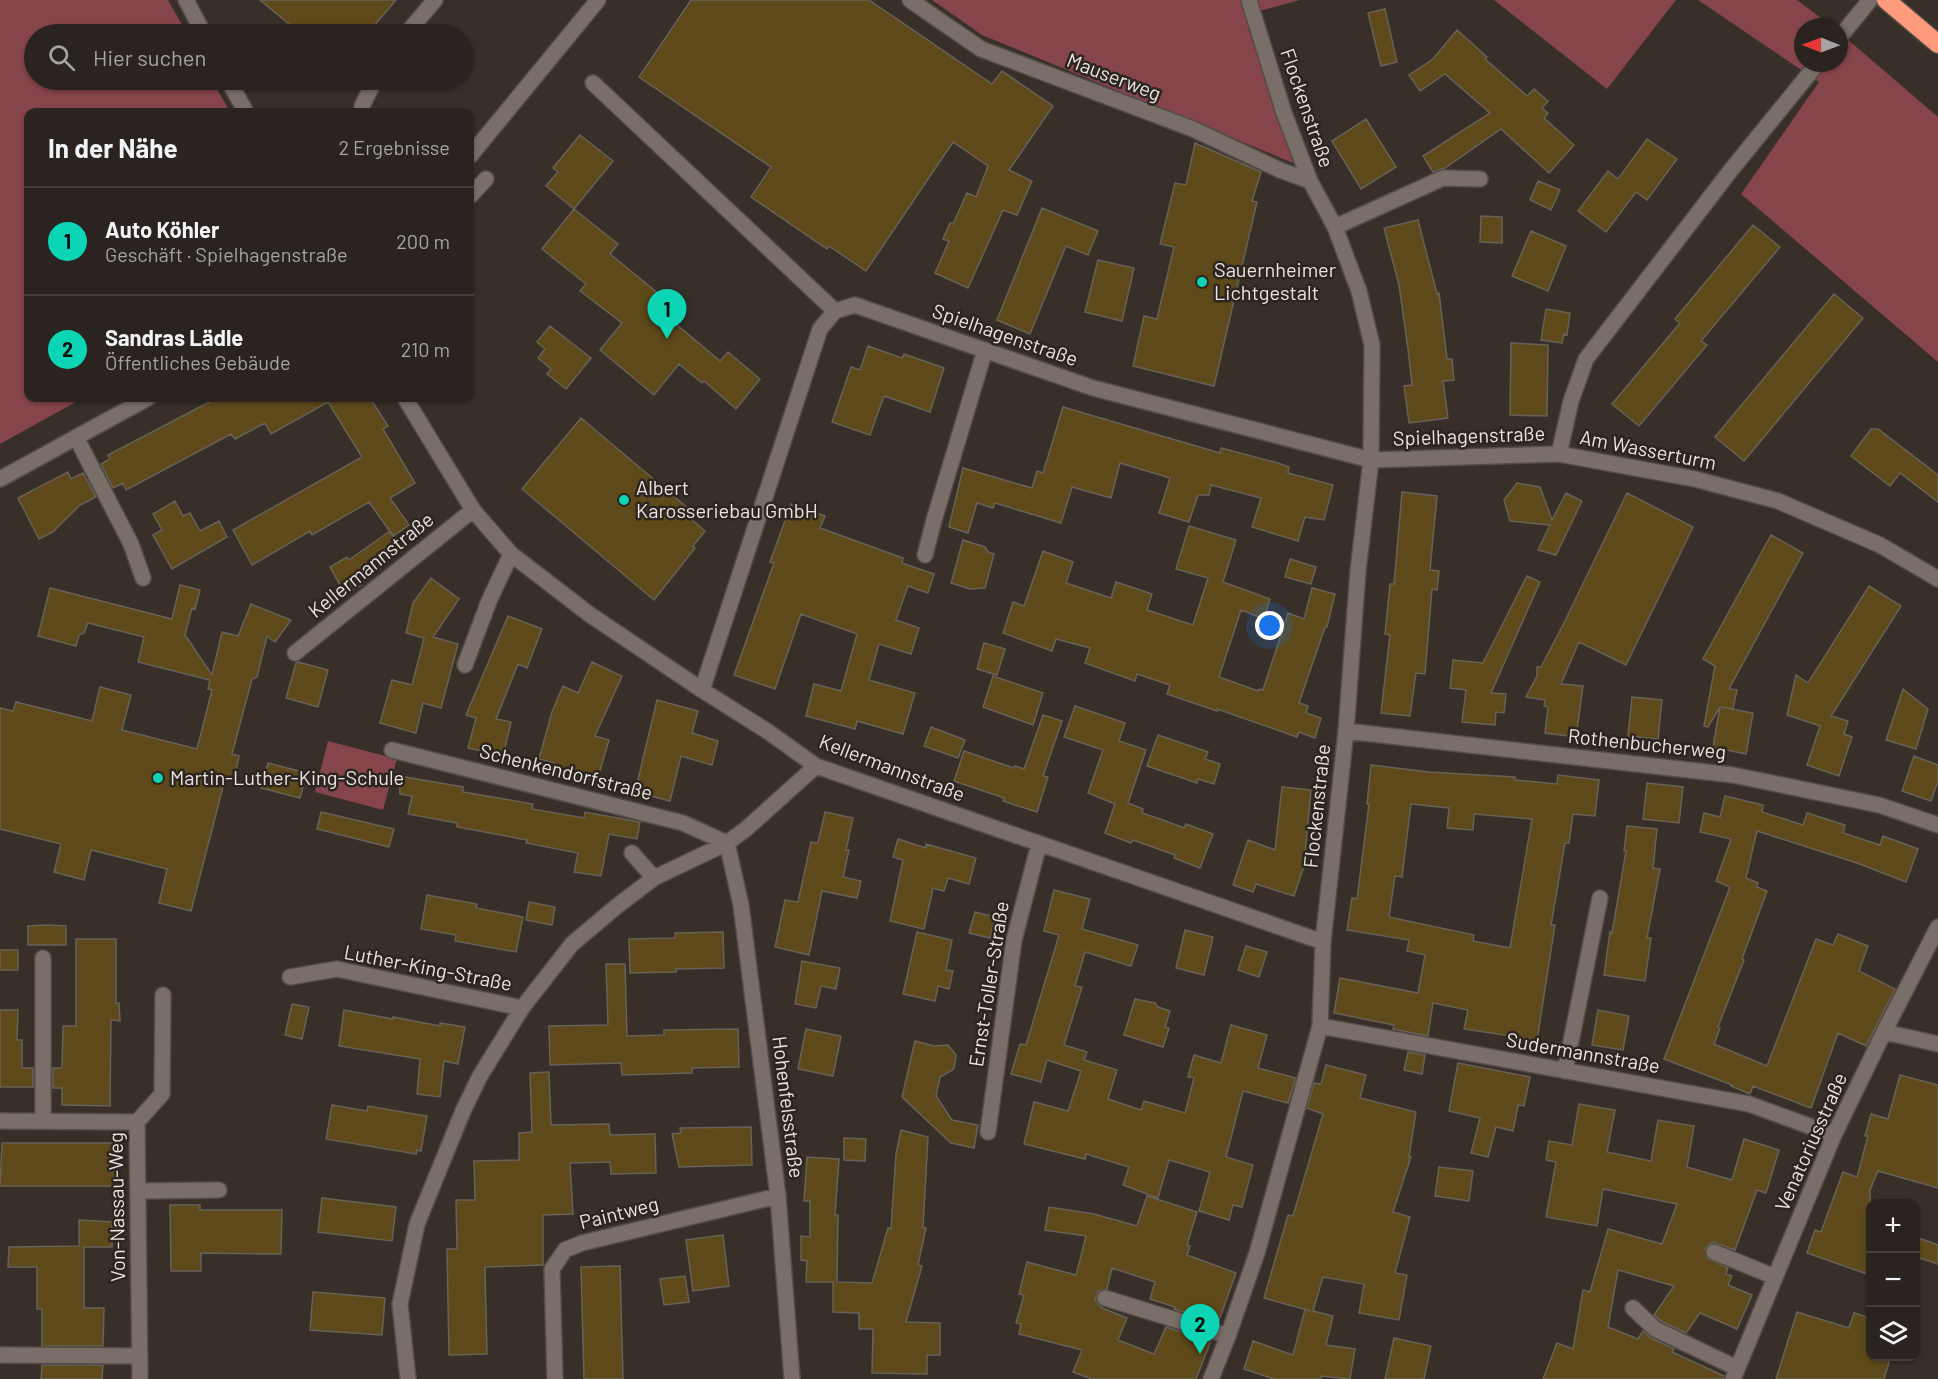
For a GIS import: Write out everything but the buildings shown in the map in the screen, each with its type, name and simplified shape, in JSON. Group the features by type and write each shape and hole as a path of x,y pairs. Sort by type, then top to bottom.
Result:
{"highway":[{"path":"1893,6 1938,44"}],"street":[{"path":"186,0 199,24"},
{"path":"415,24 435,0"},
{"path":"474,151 598,0"},
{"name":"Mauserweg","path":"910,0 981,49 1193,129 1280,170 1310,181"},
{"name":"Flockenstraße","path":"1211,1379 1257,1253 1320,1026 1323,942 1346,731 1356,592 1371,460 1372,345 1359,291 1335,227 1310,181 1284,113 1249,0"},
{"path":"1848,27 1870,0"},
{"name":"Am Wasserturm","path":"1811,72 1731,170 1586,359 1571,401 1559,454 1695,479 1778,501 1880,545 1938,579"},
{"path":"593,83 835,311 820,329 702,690"},
{"path":"234,90 244,108"},
{"path":"362,108 370,90"},
{"path":"1335,227 1443,178 1480,179"},
{"path":"474,192 486,179"},
{"name":"Spielhagenstraße","path":"835,311 855,305 1094,388 1371,460 1559,454"},
{"path":"925,555 985,350"},
{"path":"0,479 141,402"},
{"name":"Kellermannstraße","path":"407,402 473,510 511,554 589,614 770,733 816,766 1323,942"},
{"path":"76,437 131,544 143,578"},
{"name":"Kellermannstraße","path":"295,653 473,510"},
{"path":"465,665 489,601 511,554"},
{"name":"Rothenbucherweg","path":"1346,731 1732,775 1879,806 1938,825"},
{"name":"Schenkendorfstraße","path":"392,750 682,823 727,843"},
{"path":"408,1379 400,1304 417,1224 454,1129 480,1076 522,1008 572,944 617,906 654,878 727,843 746,830 816,766"},
{"name":"Hohenfelsstraße","path":"727,843 741,905 778,1196 792,1379"},
{"name":"Ernst-Toller-Straße","path":"988,1132 1014,940 1039,844"},
{"path":"632,853 654,878"},
{"path":"1565,1071 1600,898"},
{"name":"Venatoriusstraße","path":"1735,1373 1834,1135 1938,927"},
{"path":"43,958 43,1121"},
{"name":"Luther-King-Straße","path":"291,977 337,969 522,1008"},
{"name":"Von-Nassau-Weg","path":"140,1379 137,1122 162,1094 163,995"},
{"name":"Sudermannstraße","path":"1320,1026 1749,1104 1834,1135"},
{"path":"1884,1032 1938,1044"},
{"path":"0,1121 137,1122"},
{"path":"138,1191 219,1190"},
{"name":"Paintweg","path":"555,1379 552,1269 565,1250 582,1243 778,1196"},
{"path":"1714,1252 1775,1277"},
{"path":"1105,1298 1228,1336"},
{"path":"1634,1308 1655,1329 1735,1373"},
{"path":"0,1355 140,1356"}],"shaded area":[{"path":"0,0 168,0 181,24 24,24 24,90 218,90 228,108 24,108 24,402 76,402 0,444"},
{"path":"932,0 1300,0 1252,13 1293,163 982,35"},
{"path":"1494,0 1676,0 1607,89"},
{"path":"1698,0 1797,0 1821,18 1794,18 1794,65"},
{"path":"1848,40 1938,117 1938,362 1741,194 1819,82 1804,72 1848,72"},
{"path":"328,741 397,759 383,810 315,792"}],"place":[{"name":"Sauernheimer Lichtgestalt","path":"1202,282"},
{"name":"Auto Köhler","path":"667,339"},
{"name":"Albert Karosseriebau GmbH","path":"624,500"},
{"name":"Martin-Luther-King-Schule","path":"158,778"},
{"name":"Sandras Lädle","path":"1200,1354"}]}
